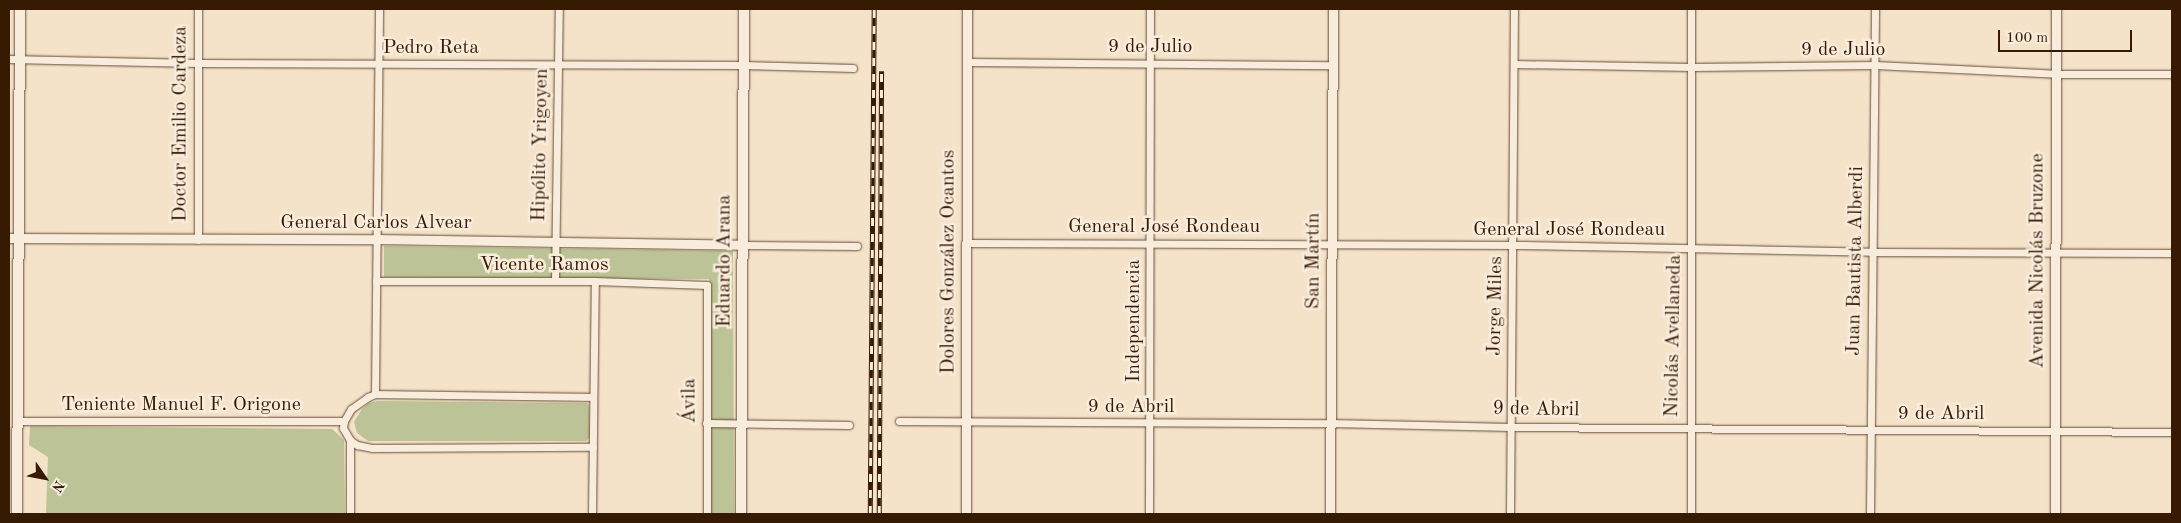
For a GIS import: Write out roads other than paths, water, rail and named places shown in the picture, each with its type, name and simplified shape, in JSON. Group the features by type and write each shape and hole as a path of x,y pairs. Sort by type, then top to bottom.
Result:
{"main road":[{"path":"17,514 20,9"},
{"name":"Eduardo Arana","path":"741,514 744,9"}],"street":[{"name":"Doctor Emilio Cardeza","path":"198,9 198,240"},
{"path":"375,394 379,9"},
{"name":"Hipólito Yrigoyen","path":"555,281 558,9"},
{"name":"Dolores González Ocantos","path":"966,9 966,514"},
{"name":"Independencia","path":"1149,514 1150,9"},
{"name":"San Martín","path":"1330,514 1333,9"},
{"name":"Jorge Miles","path":"1510,514 1514,9"},
{"name":"Nicolás Avellaneda","path":"1691,9 1691,514"},
{"name":"Juan Bautista Alberdi","path":"1870,514 1875,9"},
{"name":"Avenida Nicolás Bruzone","path":"2055,514 2056,9"},
{"name":"Pedro Reta","path":"9,59 197,63 743,65 853,68"},
{"name":"9 de Julio","path":"967,62 1333,65"},
{"name":"9 de Julio","path":"1514,64 1875,66 2056,74 2172,74"},
{"name":"General Carlos Alvear","path":"9,238 376,239 743,245"},
{"name":"General José Rondeau","path":"965,243 1513,245 1872,252 2172,253"},
{"path":"743,245 857,246"},
{"name":"Vicente Ramos","path":"376,282 555,281 704,283 707,289"},
{"path":"592,514 596,282"},
{"name":"Ávila","path":"706,514 707,289"},
{"path":"593,447 372,448 357,445 350,440 343,428 344,421 359,402 375,394 594,397"},
{"name":"Teniente Manuel F. Origone","path":"18,421 344,421"},
{"name":"9 de Abril","path":"900,421 1150,424 1330,423 1511,427 2172,432"},
{"path":"706,423 849,425"},
{"path":"350,440 350,514"}],"railway":[{"path":"870,514 874,9"},
{"path":"879,514 881,71"}]}
